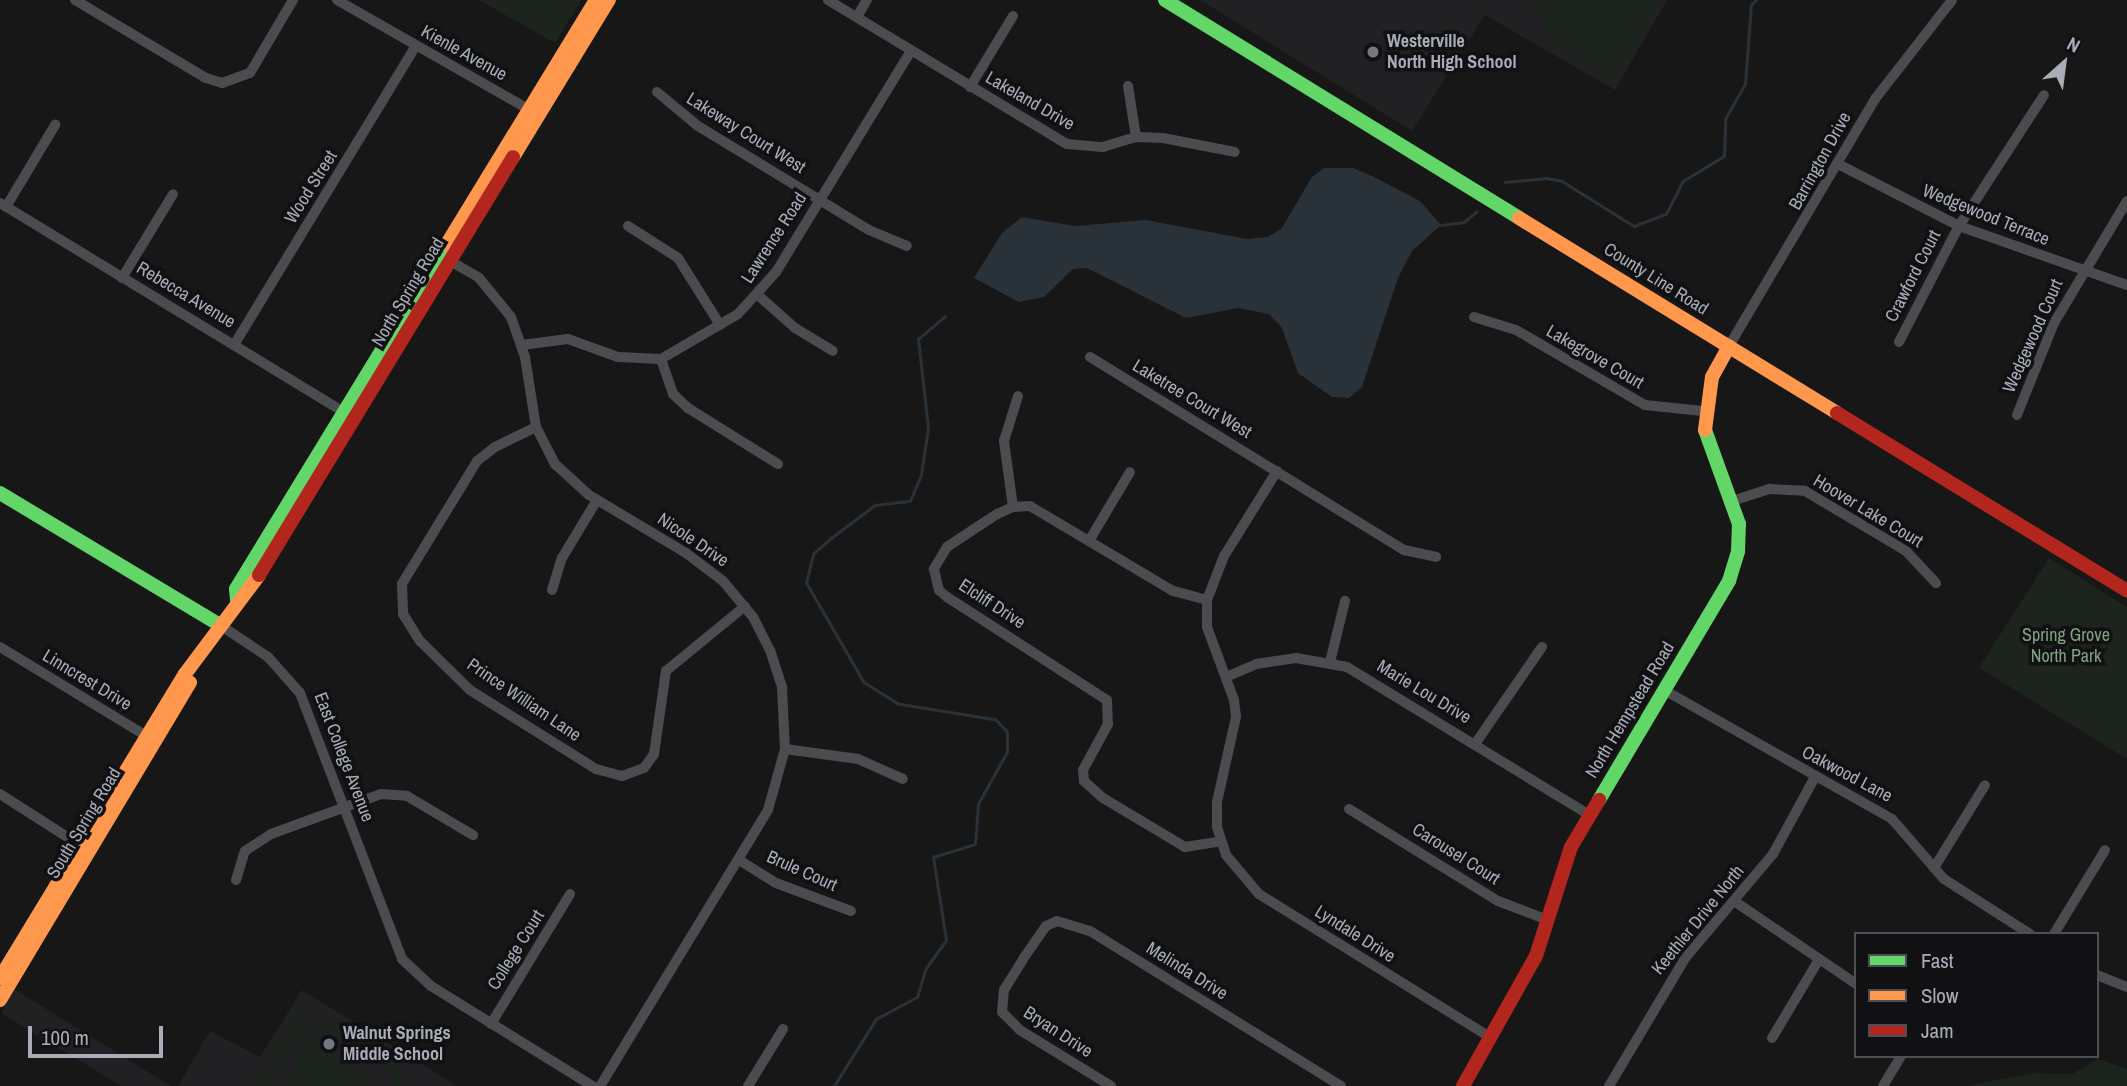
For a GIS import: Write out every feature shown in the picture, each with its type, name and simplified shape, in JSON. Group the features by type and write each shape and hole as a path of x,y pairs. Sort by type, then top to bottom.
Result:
{"main road":[{"name":"North Spring Road","path":"220,625 237,600 246,596 349,414 533,112 596,0"},
{"name":"North Spring Road","path":"533,112 609,0"},
{"name":"County Line Road","path":"1165,0 2127,591"},
{"name":"North Hempstead Road","path":"1463,1086 1536,956 1565,863 1588,815 1729,582 1739,543 1732,501 1705,441 1703,411 1712,377 1729,346"},
{"name":"East College Avenue","path":"0,493 220,625"},
{"name":"South Spring Road","path":"0,1000 46,912 151,739 195,674 196,663 220,625"},
{"name":"South Spring Road","path":"0,978 46,912"}],"street":[{"path":"75,0 206,78 222,83 250,73 293,0"},
{"name":"Kienle Avenue","path":"337,0 533,112"},
{"name":"Lakeland Drive","path":"828,0 1067,144 1103,147 1136,137 1235,152"},
{"path":"857,17 867,0"},
{"name":"Barrington Drive","path":"1729,346 1890,78 1952,0"},
{"path":"970,87 1013,16"},
{"name":"Wood Street","path":"234,345 416,46"},
{"name":"Lawrence Road","path":"661,359 720,325 759,296 911,51"},
{"path":"1128,86 1136,137"},
{"name":"Lakeway Court West","path":"657,92 698,126 882,238 907,246"},
{"name":"Crawford Court","path":"1899,342 1959,226 2044,95"},
{"path":"3,205 55,125"},
{"name":"Wedgewood Terrace","path":"1838,164 1959,226 2127,285"},
{"path":"122,278 173,194"},
{"name":"Wedgewood Court","path":"2017,415 2038,357 2083,271 2127,201"},
{"name":"Rebecca Avenue","path":"3,205 349,414"},
{"path":"628,226 678,258 720,325"},
{"name":"Nicole Drive","path":"444,258 479,278 500,300 522,345 536,427 555,464 597,500 706,566 745,606 775,662 785,716 785,749 768,810 600,1086"},
{"path":"759,296 795,328 833,351"},
{"name":"Lakegrove Court","path":"1474,317 1516,330 1645,405 1703,411"},
{"path":"522,345 568,339 618,357 661,359 673,394 688,408 778,464"},
{"name":"Laketree Court West","path":"1090,357 1404,550 1436,557"},
{"path":"1018,396 1004,441 1013,507 1030,506 1173,591 1207,600"},
{"name":"Prince William Lane","path":"536,427 495,447 477,461 402,584 403,614 420,641 470,690 596,769 622,776 644,768 654,754 666,671 745,606"},
{"path":"1221,841 1217,802 1236,717 1226,677 1207,627 1207,600 1224,556 1276,471"},
{"path":"1089,541 1130,472"},
{"name":"Hoover Lake Court","path":"1732,501 1770,489 1805,491 1906,551 1936,583"},
{"path":"552,590 562,558 597,500"},
{"name":"Elcliff Drive","path":"1013,507 947,547 934,569 939,590 1107,700 1108,723 1083,770 1084,781 1102,798 1185,847 1221,841"},
{"path":"1330,662 1345,601"},
{"name":"East College Avenue","path":"220,625 268,657 300,693 402,959 431,986 592,1086"},
{"name":"Linncrest Drive","path":"0,647 151,739"},
{"path":"1475,744 1542,647"},
{"name":"Marie Lou Drive","path":"1226,677 1255,664 1296,659 1330,662 1375,682 1588,815"},
{"name":"Oakwood Lane","path":"1664,690 1892,819 1934,868 1956,888 2027,932"},
{"path":"785,749 858,759 903,779"},
{"name":"Keethler Drive North","path":"1609,1086 1686,957 1773,854 1815,777"},
{"path":"1934,868 1985,785"},
{"path":"236,880 245,851 271,834 343,808 396,793 473,835"},
{"path":"0,794 84,848"},
{"name":"Carousel Court","path":"1349,809 1498,901 1548,920"},
{"name":"Lyndale Drive","path":"1221,841 1226,855 1259,894 1490,1037"},
{"path":"2055,932 2105,850"},
{"name":"Brule Court","path":"739,860 776,883 851,911"},
{"name":"College Court","path":"491,1024 570,894"},
{"path":"1734,901 1854,984"},
{"name":"Melinda Drive","path":"1023,959 1046,926 1057,920 1074,923 1340,1086"},
{"name":"Bryan Drive","path":"1023,959 1001,1001 1009,1023 1111,1086"},
{"path":"1772,1038 1818,961"},
{"path":"2099,977 2127,987"},
{"path":"748,1086 783,1029"},
{"path":"1883,1086 1900,1058"}],"shaded area":[{"name":"Westerville North High School","path":"1200,0 1667,0 1615,90 1485,15 1412,131"},
{"path":"1324,168 1353,168 1374,177 1420,201 1441,225 1412,251 1398,278 1362,387 1349,398 1332,397 1298,373 1282,328 1269,314 1238,308 1186,318 1087,268 1073,269 1044,297 1019,302 974,278 1002,233 1022,217 1075,226 1146,220 1247,239 1268,237 1282,228 1312,177"},
{"path":"14,989 171,1086 121,1086 1,1013"},
{"name":"Walnut Springs Middle School","path":"302,990 457,1086 178,1086 210,1031 260,1057"}],"green space":[{"path":"479,0 581,0 555,43"},
{"path":"1534,0 1659,0 1660,5 1613,81 1551,43"},
{"name":"Spring Grove North Park","path":"2049,558 2127,607 2127,759 1979,668"},
{"path":"299,1011 309,1017 304,1026 338,1025 373,1040 394,1062 403,1086 395,1086 385,1063 368,1047 347,1036 323,1032 298,1040 267,1086 254,1086"},
{"path":"309,1040 369,1075 362,1086 281,1086"},
{"path":"2098,1059 2127,1069 2127,1086 1966,1086 2034,1073 2072,1074"}],"waterway":[{"path":"1505,182 1547,178 1562,181 1634,226 1666,214 1683,181 1724,156 1725,119 1745,84 1751,5 1756,0"},
{"path":"1441,225 1464,222 1476,212"},
{"path":"834,1086 876,1019 917,997 926,968 946,940 933,857 975,844 978,804 1007,752 1007,732 996,720 898,704 864,683 806,583 813,554 831,538 875,505 910,501 921,475 928,428 918,339 945,316"}],"traffic: fast":[{"path":"1165,0 1519,218"},
{"path":"237,600 236,589 447,244"},
{"path":"1599,800 1729,581 1738,551 1739,524 1705,430"},
{"path":"0,493 220,625"}],"traffic: slow":[{"path":"447,244 596,0"},
{"path":"513,157 609,0"},
{"path":"1519,218 1837,413"},
{"path":"1705,430 1712,377 1729,346"},
{"path":"0,978 185,674 259,575"},
{"path":"0,1000 190,683"}],"traffic: jam":[{"path":"259,575 513,157"},
{"path":"1837,413 2127,591"},
{"path":"1463,1086 1536,956 1571,847 1599,800"}],"place":[{"name":"Westerville North High School","path":"1373,52"},
{"name":"Walnut Springs Middle School","path":"329,1044"}]}
